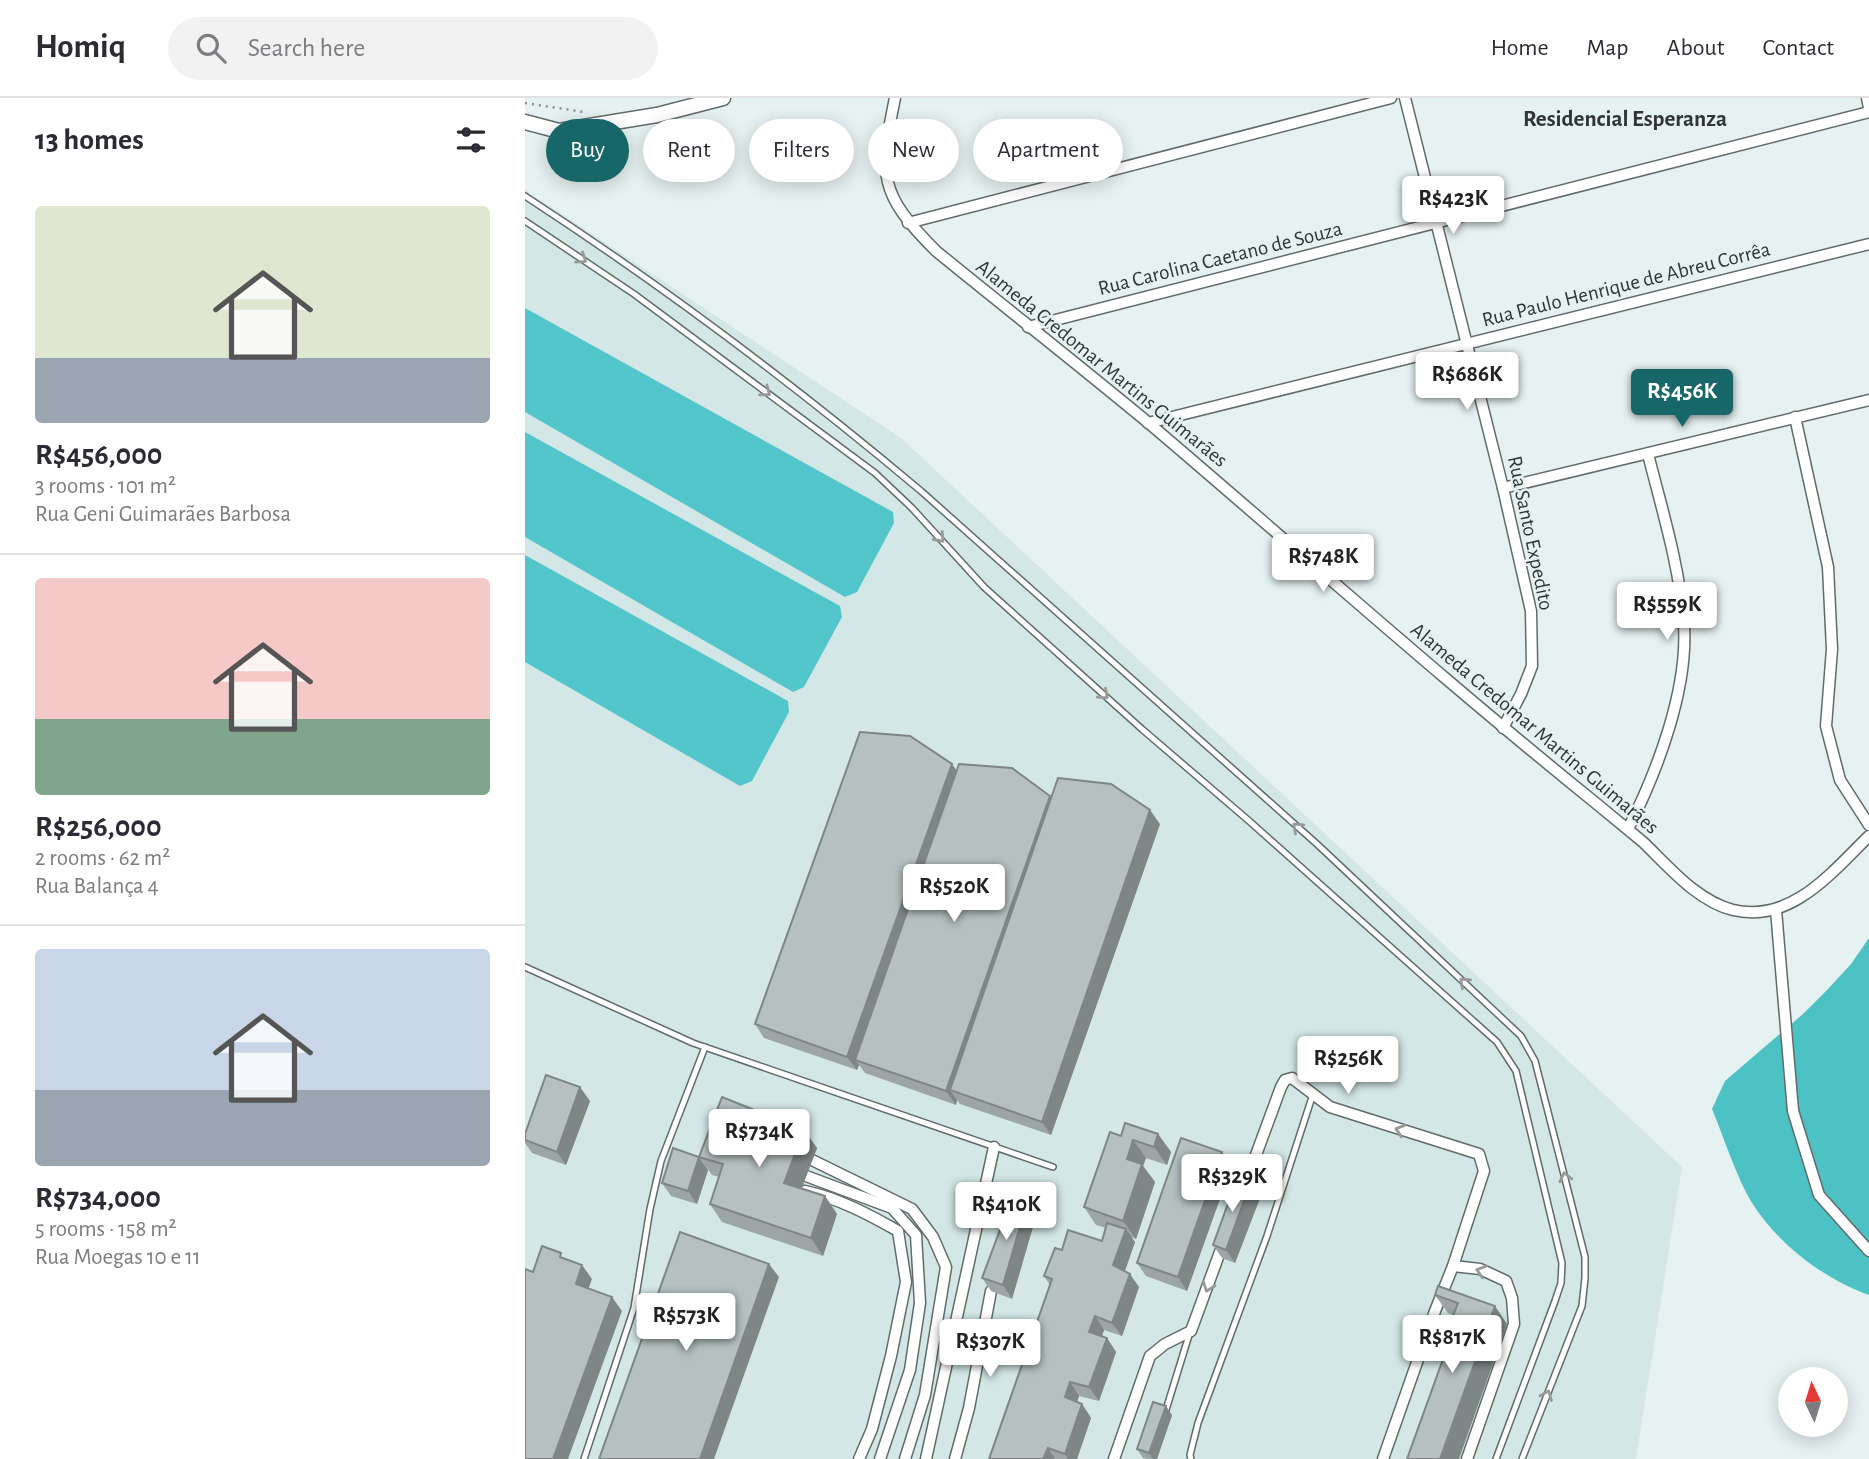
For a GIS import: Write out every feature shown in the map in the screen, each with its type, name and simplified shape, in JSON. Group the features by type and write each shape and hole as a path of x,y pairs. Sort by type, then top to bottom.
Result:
{"street":[{"path":"525,122 559,131 657,115 723,98"},
{"name":"Alameda Credomar Martins Guimarães","path":"895,98 885,147 889,191 908,223 936,251 1148,423 1503,728 1628,829 1695,890 1716,905 1754,913 1776,910 1799,899 1822,881 1869,836"},
{"path":"908,223 1391,98"},
{"name":"Rua Santo Expedito","path":"1405,98 1503,488 1531,611 1532,666 1503,728"},
{"path":"1867,98 1869,110"},
{"name":"Rua Carolina Caetano de Souza","path":"1028,327 1437,224 1869,110"},
{"name":"Rua Paulo Henrique de Abreu Corrêa","path":"1148,423 1869,244"},
{"path":"1503,488 1869,400"},
{"path":"1795,417 1828,567 1832,649 1826,726 1840,780 1869,825"},
{"path":"1628,829 1670,726 1679,682 1684,627 1675,560 1648,454"},
{"path":"1776,910 1793,1111 1819,1195 1869,1251"},
{"path":"1237,1205 1281,1087 1285,1080 1293,1078 1330,1107 1479,1154 1484,1171 1453,1266 1383,1459"},
{"path":"926,1459 994,1147"},
{"path":"812,1160 912,1209 933,1237 946,1267 925,1395 905,1459"},
{"path":"806,1176 892,1208 916,1235 920,1303 910,1370 880,1459"},
{"path":"801,1190 822,1195 898,1231 906,1282 872,1429 859,1459"},
{"path":"1114,1459 1150,1356 1165,1343 1191,1331 1228,1231"},
{"path":"1453,1266 1480,1269 1506,1281 1512,1298 1514,1324 1467,1459"},
{"path":"955,1459 969,1408 991,1291"}],"lane":[{"path":"525,197 691,309 856,436 1318,845 1521,1036 1535,1062 1585,1257 1582,1306 1522,1459"},
{"path":"525,221 634,294 875,473 912,508 984,587 1497,1042 1516,1072 1562,1264 1561,1283 1496,1459"},
{"path":"525,967 705,1047 1052,1167"},
{"path":"584,1459 634,1308 661,1161 705,1047"},
{"path":"1191,1459 1198,1423 1267,1236 1313,1094"},
{"path":"1165,1413 1191,1331"}],"path":[{"path":"525,103 586,112"}],"shaded area":[{"path":"525,190 901,438 1682,1167 1636,1459 525,1459"},
{"path":"525,308 893,512 894,523 857,592 845,597 525,412"},
{"path":"525,432 840,606 842,617 804,687 793,692 525,537"},
{"path":"525,555 788,701 789,712 752,781 740,786 525,662"},
{"path":"1869,938 1869,1295 1819,1270 1789,1246 1763,1218 1740,1180 1712,1109 1725,1081 1803,1014 1851,964"}],"building":[{"path":"860,732 910,736 952,764 847,1057 755,1024"},
{"path":"959,764 1012,768 1050,796 946,1091 855,1060"},
{"path":"1058,778 1111,784 1150,810 1042,1122 950,1090"},
{"path":"546,1075 580,1087 557,1152 525,1140"},
{"path":"722,1097 804,1130 784,1183 825,1196 811,1238 710,1204 723,1164 699,1157"},
{"path":"1125,1123 1158,1134 1154,1147 1133,1140 1127,1159 1142,1164 1123,1221 1084,1207 1110,1132 1121,1136"},
{"path":"1181,1138 1222,1152 1178,1277 1137,1263"},
{"path":"673,1148 699,1157 688,1191 662,1183"},
{"path":"1237,1179 1250,1184 1226,1250 1213,1245"},
{"path":"1013,1195 1028,1199 1003,1285 982,1278"},
{"path":"1107,1223 1126,1229 1113,1265 1130,1274 1112,1323 1095,1316 1089,1332 1107,1338 1089,1387 1070,1382 1065,1397 1082,1404 1065,1454 1048,1448 1043,1459 989,1459 1052,1279 1044,1276 1055,1248 1062,1250 1068,1230 1102,1241"},
{"path":"680,1232 769,1264 700,1459 599,1459"},
{"path":"542,1246 561,1253 560,1257 582,1265 576,1284 612,1297 553,1459 525,1459 525,1269 533,1272"},
{"path":"1438,1286 1495,1306 1440,1459 1407,1459 1456,1323 1451,1321 1458,1303 1435,1295"},
{"path":"1153,1402 1166,1406 1149,1453 1137,1449"}],"district":[{"name":"Residencial Esperanza","path":"1625,118"}]}
